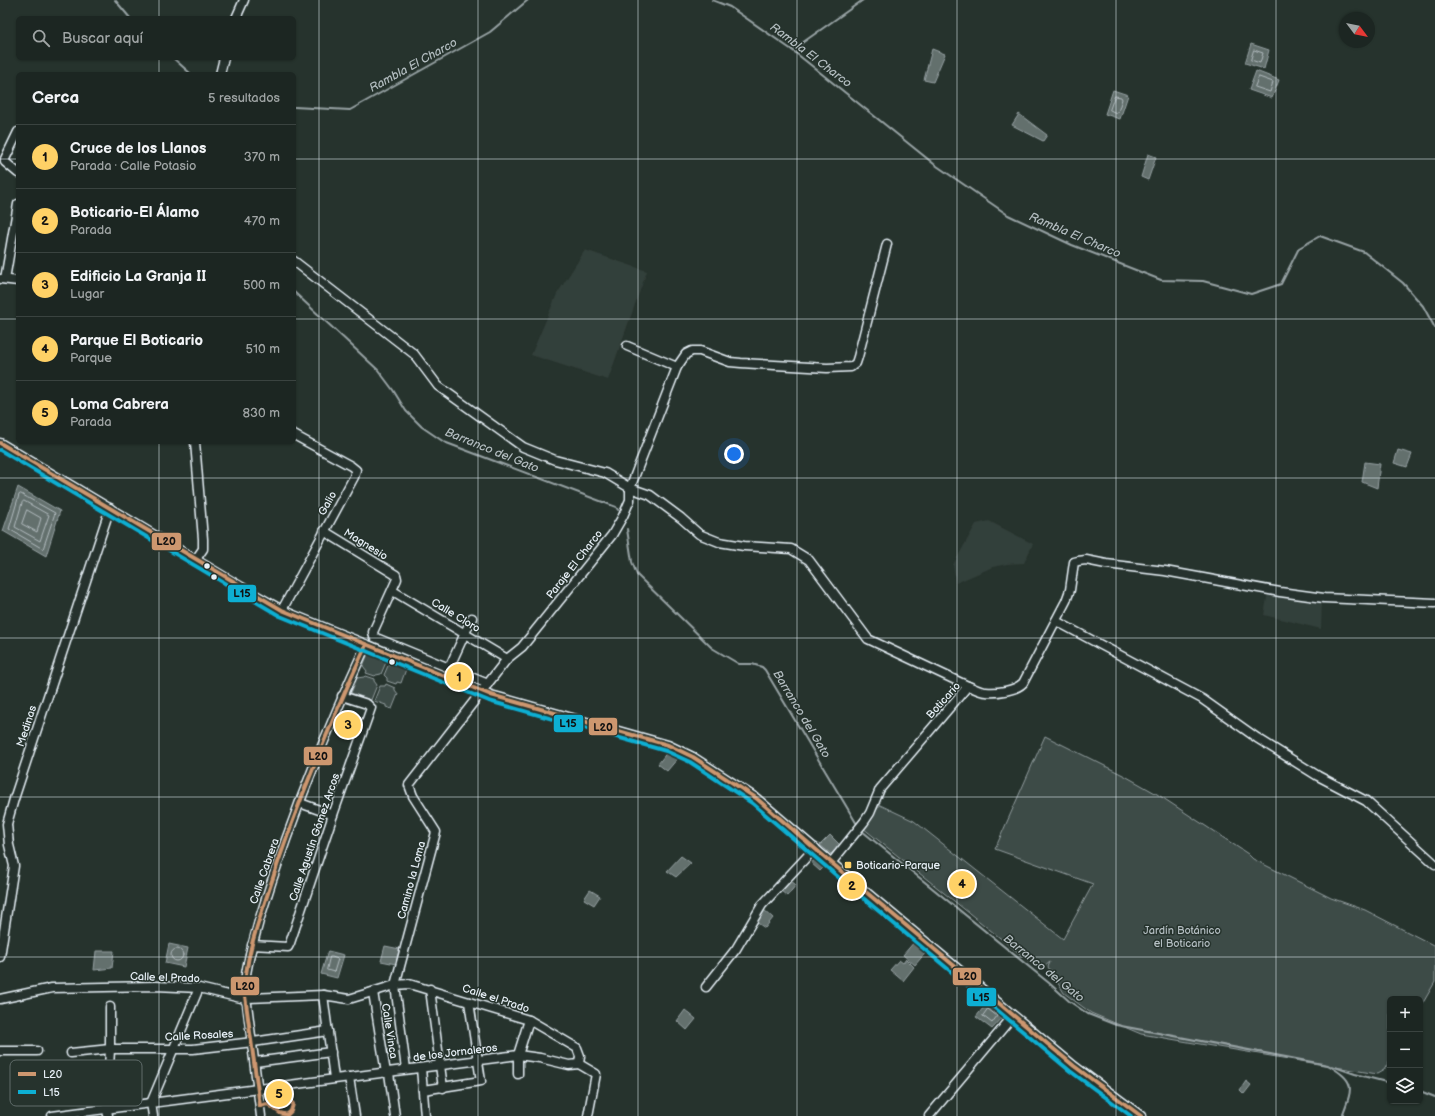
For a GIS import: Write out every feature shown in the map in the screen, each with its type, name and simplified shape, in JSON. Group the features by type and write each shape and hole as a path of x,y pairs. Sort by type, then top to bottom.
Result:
{"street":[{"path":"237,16 244,0"},
{"path":"220,72 224,60"},
{"path":"16,136 5,159 5,162 16,171"},
{"path":"16,217 3,279 16,281"},
{"name":"Paraje El Charco","path":"482,691 507,659 522,647 615,530 630,500 630,488 677,367 686,354 692,351 700,351 730,362 741,363 827,368 850,367 856,363 858,357 887,244"},
{"path":"296,263 414,354 438,386 523,447 555,460 605,473 630,488 650,495 681,518 699,534 719,542 744,546 791,549 809,560 868,639 968,686"},
{"path":"627,346 677,367"},
{"name":"Galio","path":"282,610 354,477 356,470 296,436"},
{"path":"0,443 282,610 482,691 668,745 693,757 756,798 1013,1016 1074,1066 1141,1116"},
{"path":"195,444 203,539 203,549 196,559"},
{"name":"Medinas","path":"0,957 14,866 9,845 7,824 110,508"},
{"name":"Magnesio","path":"324,531 396,575 397,580 393,591"},
{"name":"Boticario","path":"831,862 864,822 870,813 880,789 968,686 985,692 992,692 1019,687 1023,684 1056,622 1070,590 1074,562 1078,560 1165,571 1280,592 1324,598 1435,603"},
{"path":"393,591 373,632 374,637 488,684"},
{"name":"Calle Cloro","path":"393,591 507,659"},
{"path":"449,668 472,618"},
{"path":"1056,622 1202,699 1257,738 1318,776 1366,801 1435,864"},
{"name":"Calle Cabrera","path":"261,1116 255,1062 245,999 246,974 252,945 271,882 300,803 342,696 366,645"},
{"name":"Camino la Loma","path":"395,985 436,832 413,796 410,785 482,691"},
{"name":"Calle Agustín Gómez Arcos","path":"252,945 288,947 290,943 332,815 371,708 366,704 342,696"},
{"path":"300,803 332,815"},
{"path":"706,987 736,950 762,905 815,848"},
{"name":"Calle el Prado","path":"0,1000 52,988 156,986 199,988 245,999 323,995 349,999 395,985 409,984 430,989 529,1020 576,1048 580,1056 579,1064"},
{"path":"395,985 406,1070"},
{"path":"153,1116 151,1103 199,988"},
{"path":"430,989 443,1088"},
{"name":"Calle Vinca","path":"373,992 395,1116"},
{"path":"323,995 334,1078"},
{"path":"423,1090 481,1081 470,1002"},
{"path":"110,1007 110,1060"},
{"path":"929,1116 1013,1016"},
{"path":"518,1074 518,1055 529,1020"},
{"name":"Calle Rosales","path":"71,1053 110,1049 193,1048 252,1042 328,1031"},
{"path":"0,1052 37,1051"},
{"path":"255,1062 331,1052"},
{"name":"de los Jornaleros","path":"258,1090 334,1078 387,1073 518,1055 540,1058 569,1065 579,1064"},
{"path":"579,1064 596,1074 588,1116"},
{"path":"421,1068 425,1116"},
{"path":"349,1077 355,1116"},
{"path":"142,1105 258,1090"},
{"path":"52,1116 108,1112 137,1106"}],"shaded area":[{"path":"585,250 647,271 608,380 531,355 557,294"},
{"path":"989,521 1033,544 1024,563 993,567 956,583 953,565 976,524"},
{"path":"1268,592 1322,602 1321,629 1264,615"}],"green space":[{"path":"370,653 387,660 381,674 375,676 366,673 367,671 363,666 368,654"},
{"path":"390,661 406,669 401,683 397,682 396,684 387,681 387,678 384,675"},
{"path":"365,676 374,679 377,685 371,700 351,693 357,678"},
{"path":"386,684 395,688 398,694 392,709 386,707 386,705 374,701 380,686 385,686"},
{"name":"Jardín Botánico el Boticario","path":"1045,736 1125,776 1157,794 1248,854 1253,859 1331,898 1365,910 1435,946 1435,982 1423,1003 1423,996 1387,996 1387,1065 1384,1070 1377,1074 1141,1034 1091,1013 1064,993 1048,967 1050,962 1040,970 863,828 880,805 914,821 1063,939 1093,884 995,849"}],"water":[{"path":"1251,44 1269,50 1264,69 1245,63"},
{"path":"932,49 945,54 933,82 924,80"},
{"path":"1256,71 1279,80 1272,98 1249,90"},
{"path":"1113,90 1128,95 1120,119 1105,114"},
{"path":"1019,114 1047,135 1043,141 1012,125"},
{"path":"1148,154 1156,157 1148,180 1141,177"},
{"path":"1398,450 1412,454 1407,467 1394,463"},
{"path":"1365,462 1380,464 1377,488 1362,482"},
{"path":"18,487 60,511 46,556 3,531"},
{"path":"668,751 678,758 667,771 658,764"},
{"path":"830,835 840,845 831,854 820,845"},
{"path":"681,856 691,863 676,877 667,871"},
{"path":"816,859 825,866 820,871 811,863"},
{"path":"790,880 796,885 787,896 780,890"},
{"path":"590,890 600,896 594,905 584,899"},
{"path":"763,909 773,918 765,928 756,922"},
{"path":"915,941 927,951 915,965 903,955"},
{"path":"169,944 188,948 184,967 165,963"},
{"path":"385,946 400,949 396,964 381,961"},
{"path":"96,951 114,951 112,968 94,970"},
{"path":"328,951 344,955 337,978 321,974"},
{"path":"906,959 914,967 903,981 890,970 899,960 903,963"},
{"path":"987,1003 1004,1016 992,1029 976,1017"},
{"path":"685,1010 696,1019 687,1030 677,1021"},
{"path":"1246,1081 1251,1085 1244,1094 1240,1090"}],"waterway":[{"name":"Rambla El Charco","path":"115,0 128,16"},
{"name":"Rambla El Charco","path":"296,107 350,110 490,32 528,0"},
{"name":"Rambla El Charco","path":"712,0 730,7 792,50 934,164 1008,215 1072,245 1161,280 1203,281 1251,294 1281,284 1299,248 1320,236 1364,252 1403,283 1423,306 1435,328"},
{"path":"792,50 863,0"},
{"name":"Rambla El Charco","path":"175,60 189,72"},
{"name":"Barranco del Gato","path":"296,294 378,370 406,411 422,427 444,442 616,507 618,510"},
{"name":"Barranco del Gato","path":"627,529 632,562 637,575 712,648 739,664 752,664 762,667 765,670 858,826"},
{"name":"Barranco del Gato","path":"862,831 1049,983 1069,1001 1088,1014 1116,1025 1328,1065 1344,1076 1350,1086 1350,1092 1342,1116"},
{"path":"1332,1066 1387,1082"},
{"path":"1423,1092 1435,1097"}],"transit line":[{"name":"L20","path":"0,443 282,610 491,695 668,745 693,757 756,798 1074,1066 1141,1116"},
{"name":"L15","path":"0,450 280,616 489,701 666,751 690,762 752,803 1070,1071 1131,1116"},
{"name":"L20","path":"260,1106 245,996 245,983 249,957 278,861 301,799 366,645"},
{"name":"L20","path":"260,1106 285,1099 289,1099 293,1104 291,1111 287,1115 280,1113 269,1105"}],"place":[{"name":"Cruce de los Llanos","path":"459,677"},
{"name":"Edificio La Granja II","path":"348,725"},
{"name":"Boticario-Parque","path":"848,865"},
{"name":"Parque El Boticario","path":"962,884"},
{"name":"Boticario-El Álamo","path":"852,886"},
{"name":"Loma Cabrera","path":"279,1094"}]}
